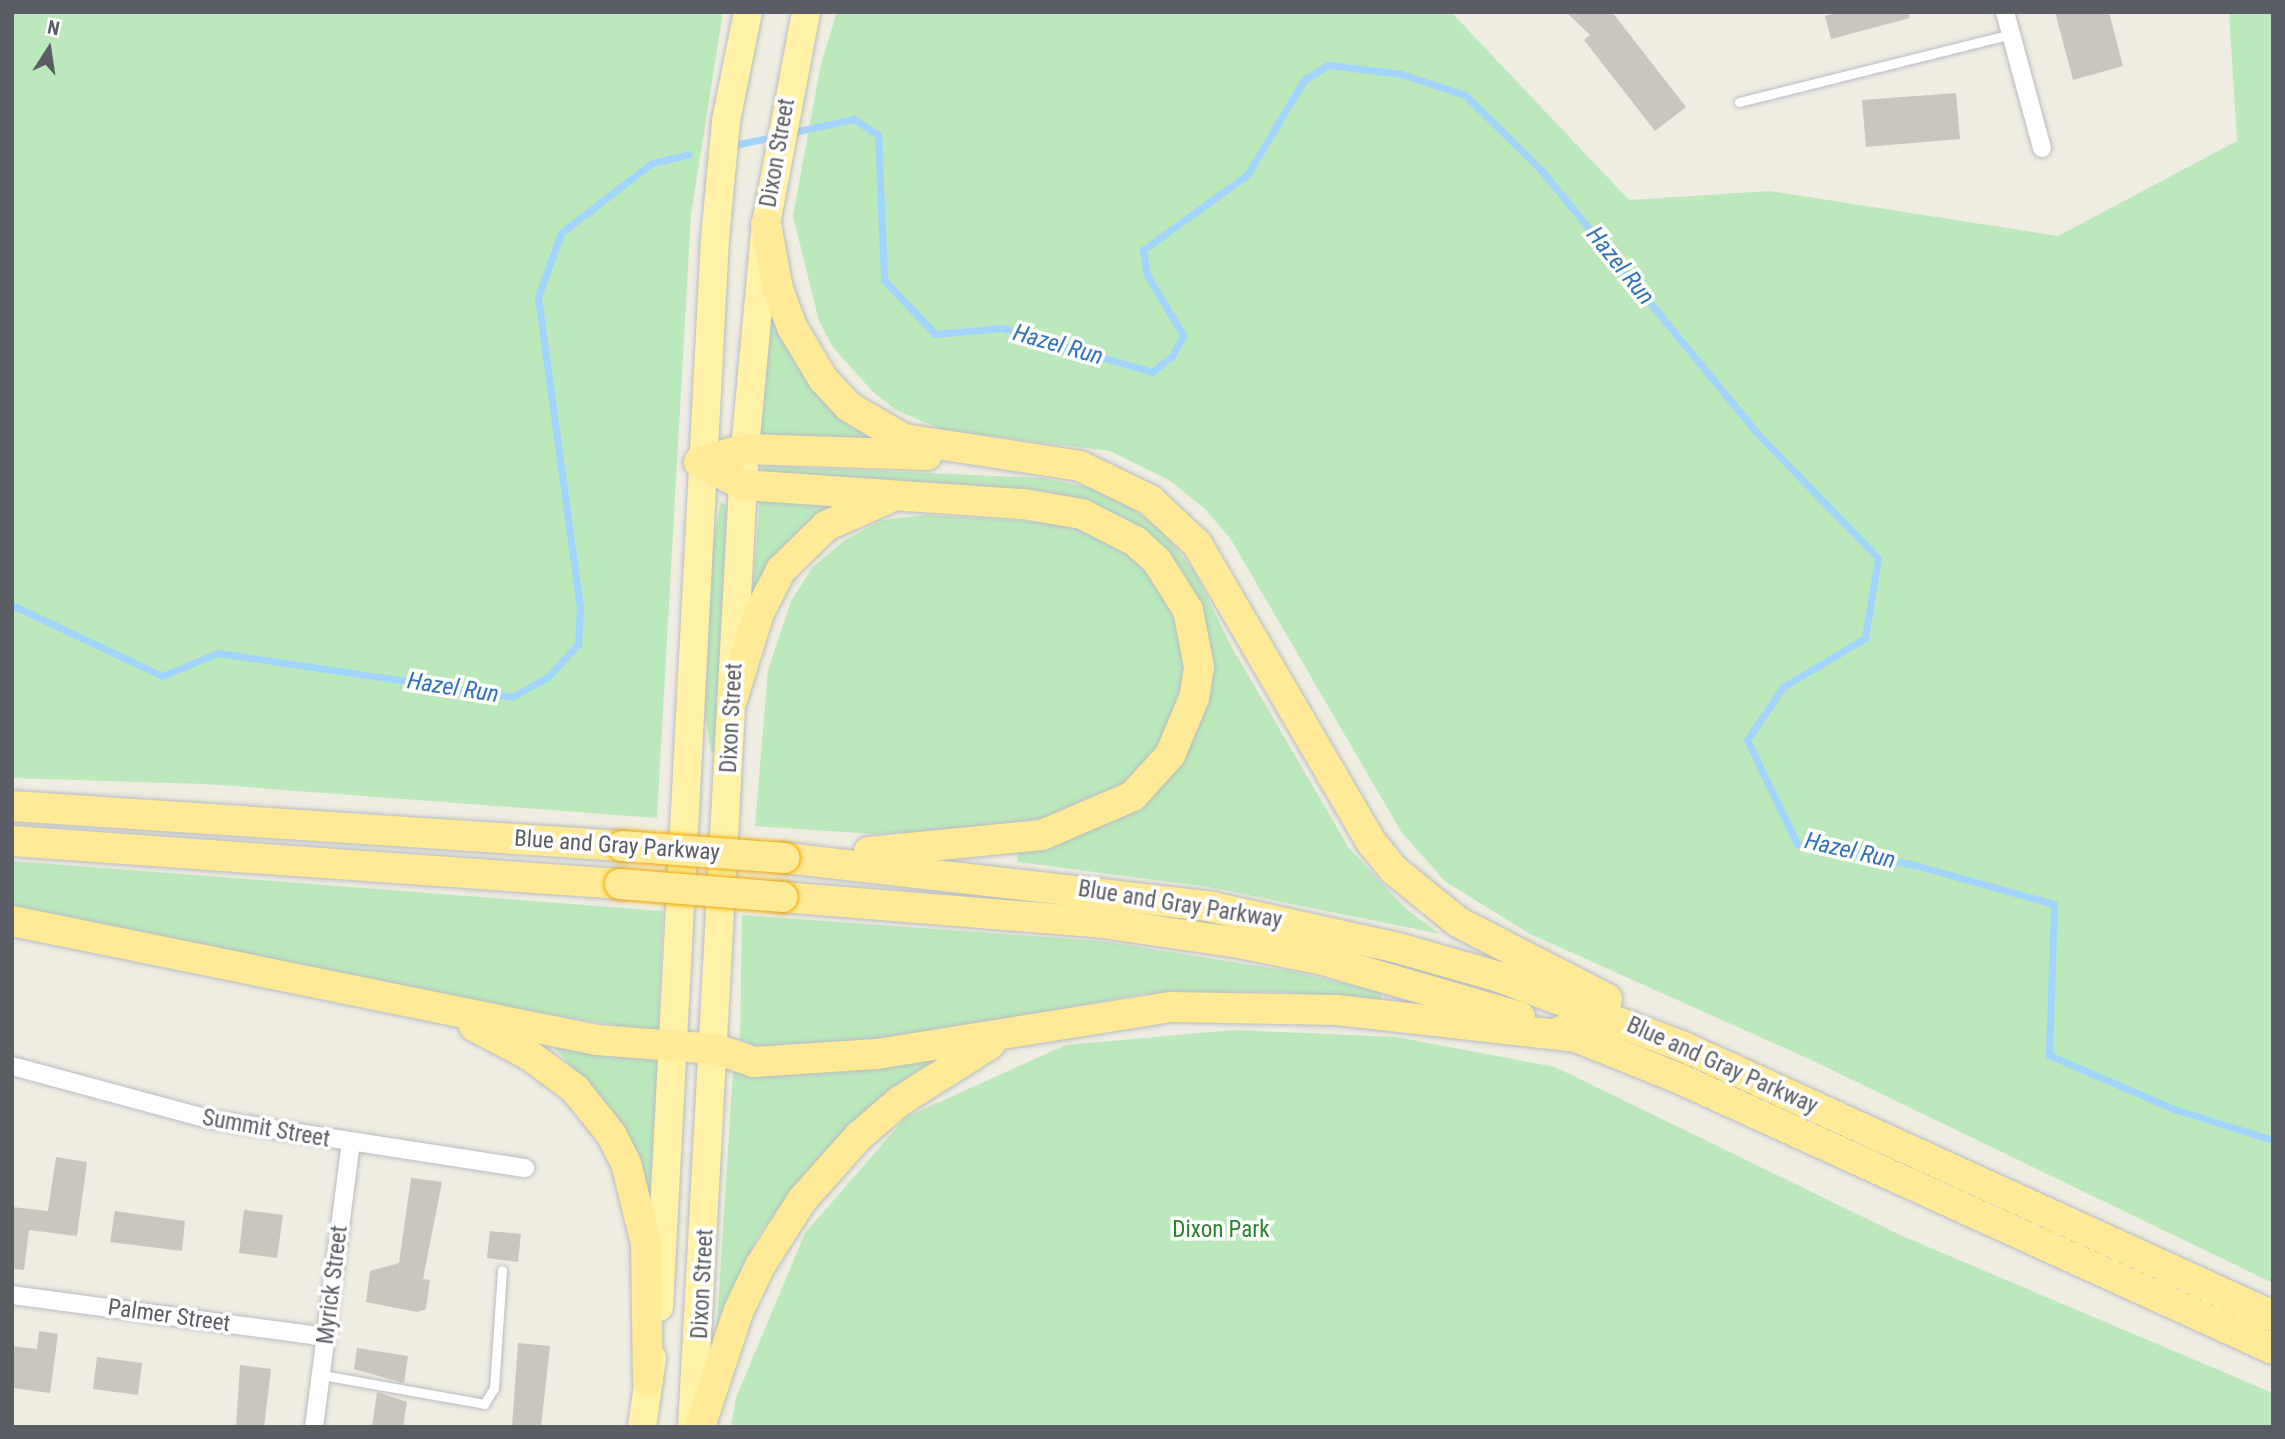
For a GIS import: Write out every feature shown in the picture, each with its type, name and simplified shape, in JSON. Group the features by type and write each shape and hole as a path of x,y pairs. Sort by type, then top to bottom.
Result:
{"highway":[{"path":"766,224 778,289 823,379 849,407 904,439 984,454 1080,466 1150,500 1197,544 1372,844 1394,870 1458,922 1752,1078"},
{"path":"699,462 745,449 984,454"},
{"path":"699,462 743,485 1049,507 1106,524 1135,541 1169,576 1188,610 1199,667 1194,698 1184,727 1151,779 1133,796 1081,823 1001,843 785,858"},
{"path":"732,700 759,613 781,570 826,526 897,496"},
{"name":"Blue and Gray Parkway","path":"12,806 785,858 1108,892 1295,923 1511,981 1752,1078 2265,1329"},
{"name":"Blue and Gray Parkway","path":"12,841 620,884 1102,923 1239,943 1406,982 1577,1037 2265,1329"},
{"path":"12,920 597,1040 716,1049 754,1062 830,1060 1125,1012 1260,1007 1577,1037"},
{"path":"418,1005 529,1055 575,1089 611,1134 642,1215 648,1381"},
{"path":"700,1427 760,1266 809,1192 900,1101 944,1070 1021,1030"}],"main road":[{"name":"Dixon Street","path":"642,1427 660,1302 699,462 715,238 737,61 748,12"},
{"name":"Dixon Street","path":"692,1427 716,1049 745,449 766,224 802,25"}],"street":[{"path":"2005,12 2042,148"},
{"name":"Summit Street","path":"12,1066 208,1119 351,1144 525,1168"},
{"name":"Myrick Street","path":"314,1427 351,1144"},
{"name":"Palmer Street","path":"12,1295 326,1338"}],"lane":[{"path":"1739,102 2011,34"},
{"path":"322,1375 484,1404 494,1388 502,1270"}],"green space":[{"path":"12,12 723,12 691,214 657,818 205,784 12,778"},
{"path":"837,12 1451,12 1629,200 1770,191 2058,236 2237,141 2229,12 2273,12 2273,1283 1807,1058 1530,934 1446,882 1402,833 1230,538 1205,509 1169,480 1110,451 943,430 896,410 872,391 832,346 819,321 793,216 821,64"},
{"path":"767,291 880,440 759,434"},
{"path":"763,467 1043,478 1087,487 1125,503 1163,532 1195,572 1230,644 1349,848 1406,909 1440,934 1209,887 1018,862 1017,850 1070,839 1136,807 1207,681 1127,520 1087,501 1044,491 762,474"},
{"path":"760,501 830,505 783,546 752,598"},
{"path":"721,502 727,506 717,753 711,752 703,702 708,569"},
{"path":"926,515 1066,523 1126,553 1151,576 1183,637 1191,669 1177,727 1134,782 1057,816 949,832 873,834 755,826 768,670 791,601 812,568 845,540 882,520"},
{"path":"12,861 663,911 658,1032 416,993 12,906"},
{"path":"742,915 1101,941 1290,971 1382,992 1380,1002 1277,992 1142,994 881,1042 748,1048 748,1041 740,1040"},
{"name":"Dixon Park","path":"1234,1030 1396,1037 1555,1067 1900,1235 2273,1393 2273,1427 731,1427 736,1398 805,1233 906,1117 1066,1045"},
{"path":"552,1045 658,1061 650,1195 604,1102"},
{"path":"955,1050 913,1074 859,1117 796,1184 757,1238 716,1339 733,1072 824,1070"}],"building":[{"path":"1566,12 1612,12 1686,107 1655,131 1584,40 1590,35"},
{"path":"1840,12 1909,12 1910,18 1831,39 1825,16"},
{"path":"2055,12 2109,12 2123,66 2073,80"},
{"path":"1956,93 1960,139 1866,147 1862,100"},
{"path":"56,1157 87,1162 77,1236 29,1230 24,1270 12,1269 12,1207 48,1211"},
{"path":"411,1178 442,1182 423,1279 430,1280 426,1309 417,1312 366,1302 370,1271 399,1263"},
{"path":"244,1210 283,1215 277,1258 239,1253"},
{"path":"115,1211 185,1221 182,1251 110,1242"},
{"path":"490,1231 521,1234 518,1262 487,1258"},
{"path":"39,1331 58,1334 50,1393 12,1388 12,1346 37,1349"},
{"path":"518,1343 550,1346 541,1427 512,1427"},
{"path":"357,1348 408,1356 404,1383 354,1369"},
{"path":"97,1357 142,1363 138,1395 93,1389"},
{"path":"240,1365 271,1369 264,1427 236,1427"},
{"path":"377,1392 407,1402 403,1427 372,1427"}],"waterway":[{"name":"Hazel Run","path":"789,133 854,119 878,135 884,280 935,334 1002,328 1152,372 1172,356 1183,335 1147,275 1143,250 1247,175 1304,80 1328,65 1401,74 1465,95 1541,170 1756,432 1878,558 1865,638 1783,687 1747,740 1797,844 1915,865 2054,904 2049,1055 2174,1109 2273,1140"},
{"name":"Hazel Run","path":"730,146 777,136"},
{"name":"Hazel Run","path":"12,605 162,676 218,653 512,697 548,677 578,644 580,608 538,297 561,233 652,163 688,155"}]}
